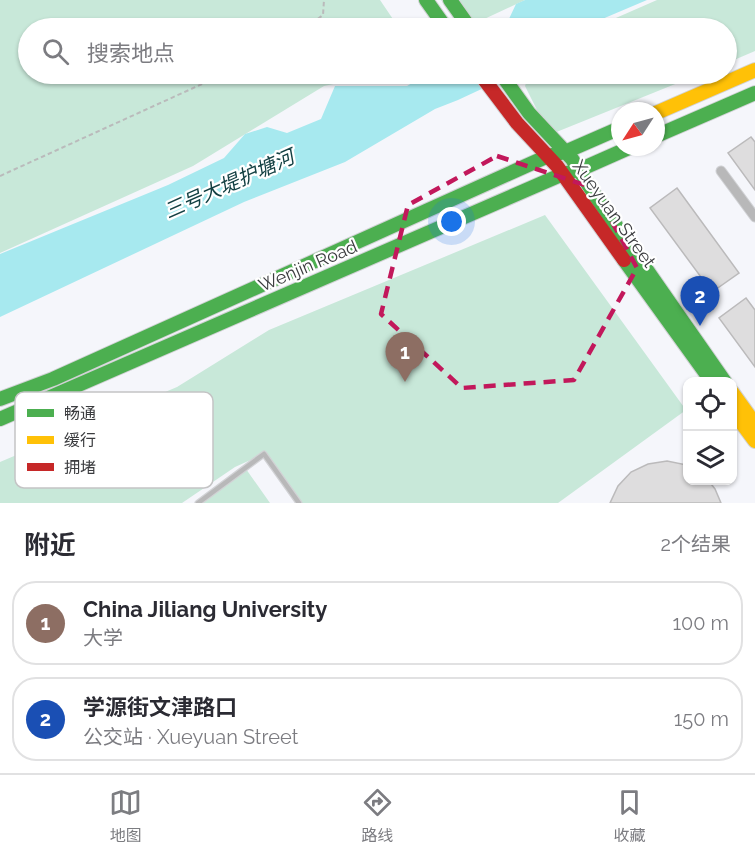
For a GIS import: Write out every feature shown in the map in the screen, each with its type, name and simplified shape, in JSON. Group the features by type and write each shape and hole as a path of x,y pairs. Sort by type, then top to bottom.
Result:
{"main road":[{"path":"426,0 439,18"},
{"path":"450,0 463,18"},
{"path":"737,78 755,70"},
{"name":"Xueyuan Street","path":"488,84 517,123 563,174 709,377"},
{"name":"Xueyuan Street","path":"509,84 529,113 579,170 722,377"},
{"path":"665,108 722,84"},
{"path":"665,132 755,93"},
{"name":"Wenjin Road","path":"19,392 53,379 548,156 565,152 611,132"},
{"name":"Wenjin Road","path":"62,392 563,174 579,170 611,156"},
{"name":"Wenjin Road","path":"0,399 15,393"},
{"path":"737,399 755,424"},
{"name":"Wenjin Road","path":"0,419 15,412"},
{"path":"737,417 755,441"}],"street":[{"path":"721,171 755,217"}],"lane":[{"path":"198,503 264,454 299,503"}],"path":[{"path":"319,18 323,15 324,0"},
{"path":"0,177 202,84"}],"highlighted area":[{"path":"497,156 594,188 637,268 574,380 462,388 381,314 408,205"}],"green space":[{"path":"0,0 380,0 392,18 18,18 18,84 334,84 324,86 193,166 0,253"},
{"path":"441,0 525,0 486,18 454,18"},
{"path":"657,0 755,0 755,51 737,59 737,18 616,18"},
{"path":"526,84 675,84 631,102 611,102 611,110 554,133 537,110"},
{"path":"545,215 683,406 683,412 558,503 299,503 264,454 235,467 213,482 213,392 165,392 269,330"},
{"path":"15,456 15,488 204,488 182,503 0,503 0,462"},
{"path":"246,469 270,503 198,503"}],"water":[{"path":"525,0 647,0 605,18 509,18 516,4"},
{"name":"三号大堤护塘河","path":"410,84 492,84 435,109 345,162 244,202 0,317 0,254 168,185 224,158 245,134 267,127 287,133 321,119 335,86 407,86"}],"building":[{"path":"751,137 755,142 755,190 728,153"},
{"path":"677,188 739,273 712,292 650,208"},
{"path":"746,298 755,310 755,367 719,318"},
{"path":"667,461 683,464 683,485 712,485 721,503 610,503 618,486 631,472 648,464"}],"traffic: fast":[{"path":"426,0 439,18"},
{"path":"450,0 463,18"},
{"path":"508,84 529,113 572,159 722,377"},
{"path":"665,132 755,93"},
{"path":"19,392 53,379 548,156 565,152 611,132"},
{"path":"62,392 563,174 579,170 611,156"},
{"path":"624,260 708,377"},
{"path":"0,399 15,393"},
{"path":"0,419 15,412"}],"traffic: slow":[{"path":"737,78 755,70"},
{"path":"665,109 723,84"},
{"path":"737,399 755,424"},
{"path":"737,417 755,441"}],"traffic: jam":[{"path":"488,84 517,123 557,166 624,260"}],"place":[{"name":"学源街文津路口","path":"700,326"},
{"name":"China Jiliang University","path":"405,382"}]}
